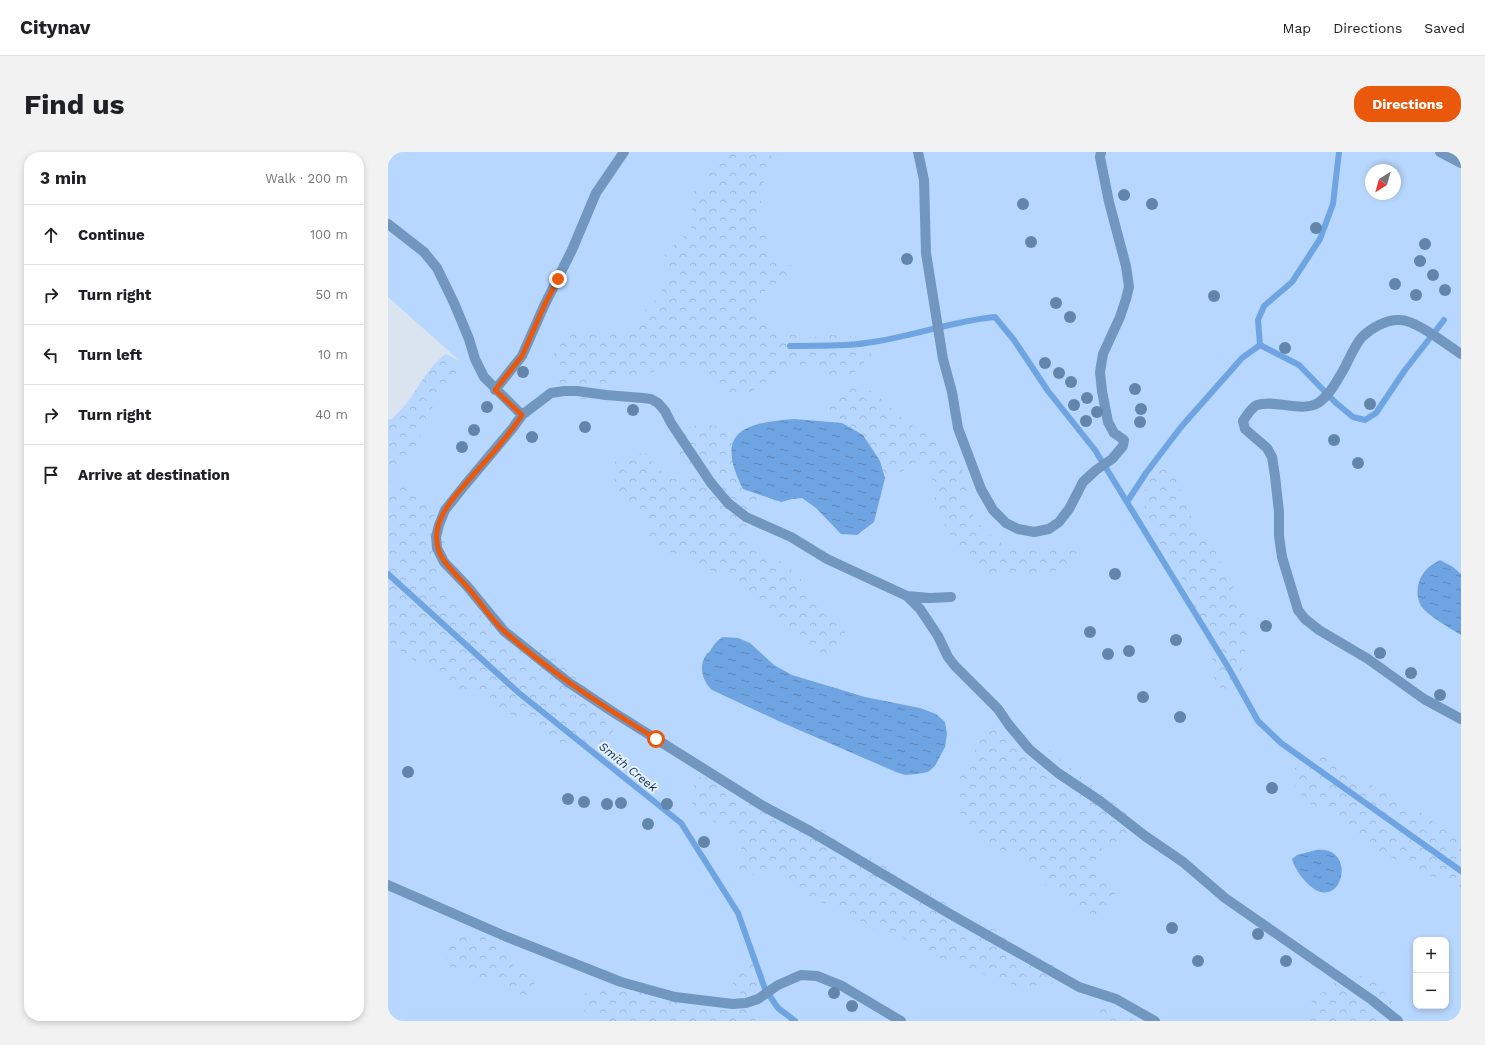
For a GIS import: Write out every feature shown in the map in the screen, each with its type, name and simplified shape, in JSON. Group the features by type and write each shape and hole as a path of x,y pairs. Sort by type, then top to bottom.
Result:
{"lane":[{"path":"495,390 522,356 544,306 572,250 596,193 624,152"},
{"path":"918,152 924,180 926,253 940,343 958,428 981,489 992,510 1006,523 1018,529 1034,532 1049,529 1060,522 1069,509 1083,482 1096,470 1112,459 1123,446 1124,440 1114,433 1108,422 1100,372 1103,354 1120,317 1129,287 1126,266 1104,181 1100,157 1101,152"},
{"path":"1440,152 1461,163"},
{"path":"388,224 424,252 437,268 469,339 474,359 484,377 495,390 522,415"},
{"path":"1461,354 1414,324 1400,320 1386,322 1374,328 1361,338 1332,390 1317,404 1307,407 1273,404 1258,405 1249,412 1243,421 1245,429 1267,448 1272,457 1282,557 1298,610 1304,619 1319,630 1368,659 1424,699 1461,719"},
{"path":"951,597 930,598 907,596 827,559 791,538 746,517 728,502 711,483 671,423 665,411 658,403 651,399 576,391 551,393 522,415 512,430 444,510 436,537 437,548 444,562 467,586 504,631 568,682 762,806 810,831 950,914 1079,986 1116,999 1155,1021"},
{"path":"907,596 923,614 938,636 948,657 955,666 998,708 1009,725 1029,749 1058,773 1100,801 1145,836 1183,862 1225,898 1366,996 1398,1021"},
{"path":"388,885 513,940 621,982 675,997 707,1002 733,1004 746,1003 758,999 778,986 801,975 817,976 842,986 902,1021"}],"green space":[{"path":"388,152 1461,152 1461,1021 388,1021 388,444 460,361 388,297"},
{"path":"728,152 771,152 771,166 761,188 761,209 754,225 776,237 765,251 770,264 782,260 792,266 783,283 763,292 758,309 769,323 788,334 813,337 830,335 855,336 872,355 851,375 834,379 812,363 789,367 740,399 725,398 721,387 712,375 705,371 661,369 643,375 612,380 592,399 581,399 571,402 564,398 558,383 560,370 554,355 556,341 574,330 615,333 638,325 646,309 660,297 667,272 665,255 691,230 693,192 706,186 712,166 722,155"},
{"path":"446,354 460,361 455,377 428,413 417,446 403,460 388,468 388,419 392,419 405,405 429,370"},
{"path":"851,388 872,391 902,418 933,439 947,439 964,474 974,519 994,539 1015,550 1042,550 1069,545 1080,545 1080,557 1067,568 1028,576 1007,576 982,570 965,557 949,533 936,508 932,479 920,460 903,471 885,478 880,461 842,423 834,422 829,411 839,389"},
{"path":"704,424 721,427 733,441 731,455 742,489 763,497 752,507 744,534 796,573 825,611 845,627 844,648 830,658 798,638 722,575 647,541 652,525 619,497 613,473 615,458 645,453 657,468 672,479 689,477 682,464 677,441 685,428"},
{"path":"1166,468 1177,480 1188,512 1211,543 1236,593 1249,626 1242,672 1229,689 1215,687 1211,651 1198,614 1178,571 1157,538 1142,500 1150,477"},
{"path":"388,475 392,485 414,489 429,496 434,515 446,546 438,568 440,583 458,601 474,610 490,622 507,628 553,656 574,674 618,705 617,726 607,738 590,750 566,747 525,721 484,699 454,686 388,642"},
{"path":"990,727 1018,745 1044,746 1133,819 1135,836 1121,842 1102,846 1099,867 1116,892 1108,910 1095,920 1079,910 1067,897 1051,891 1021,857 978,842 962,819 958,803 956,780 974,761 976,734"},
{"path":"1307,753 1331,759 1364,781 1422,813 1461,843 1461,888 1453,883 1417,871 1377,850 1344,822 1304,801 1289,775"},
{"path":"697,777 708,778 736,797 823,829 918,886 994,929 1025,950 1055,966 1055,983 1019,987 932,955 900,936 874,929 831,904 809,901 782,873 753,875 738,870 741,851 740,833 728,829 696,812 689,797"},
{"path":"476,931 503,939 508,947 514,967 535,982 531,992 523,997 492,980 472,975 448,966 444,950 462,936"},
{"path":"749,959 770,981 765,1002 755,1021 605,1021 589,1017 575,999 580,995 592,992 632,988 696,1005 730,1011 741,994 727,976"},
{"path":"1349,972 1374,981 1397,1007 1386,1021 1307,1021 1312,1000"},
{"path":"1108,1005 1136,1021 1109,1021 1099,1011"}],"water":[{"path":"794,419 842,423 863,435 880,461 885,478 874,522 857,535 841,534 816,508 802,498 781,502 743,489 735,470 732,455 733,443 738,434 748,428 760,424"},
{"path":"1440,560 1453,567 1461,574 1461,635 1424,610 1419,601 1418,585 1422,575 1430,566"},
{"path":"723,637 738,638 750,643 774,665 792,675 865,697 920,708 936,714 945,722 947,734 945,747 935,766 928,772 917,774 905,775 896,772 783,723 712,690 704,679 702,664 707,653"},
{"path":"1316,850 1329,851 1338,858 1341,867 1341,877 1337,886 1330,891 1321,892 1309,885 1299,873 1292,859 1297,855"}],"waterway":[{"path":"1260,345 1258,320 1264,306 1292,282 1320,239 1333,204 1339,152"},
{"path":"790,346 857,344 882,341 962,322 995,317 1014,340 1048,391 1095,450 1228,667 1258,721 1281,743 1461,871"},
{"path":"1127,502 1146,473 1181,427 1242,358 1260,345 1299,365 1335,402 1353,417 1365,420 1376,413 1405,370 1444,320"},
{"name":"Smith Creek","path":"388,574 519,693 681,823 738,913 765,989 778,1008 795,1021"}],"route":[{"path":"558,279 544,306 522,356 495,390 522,415 512,430 444,510 436,537 437,548 444,562 467,586 504,631 568,682 656,739"}]}
